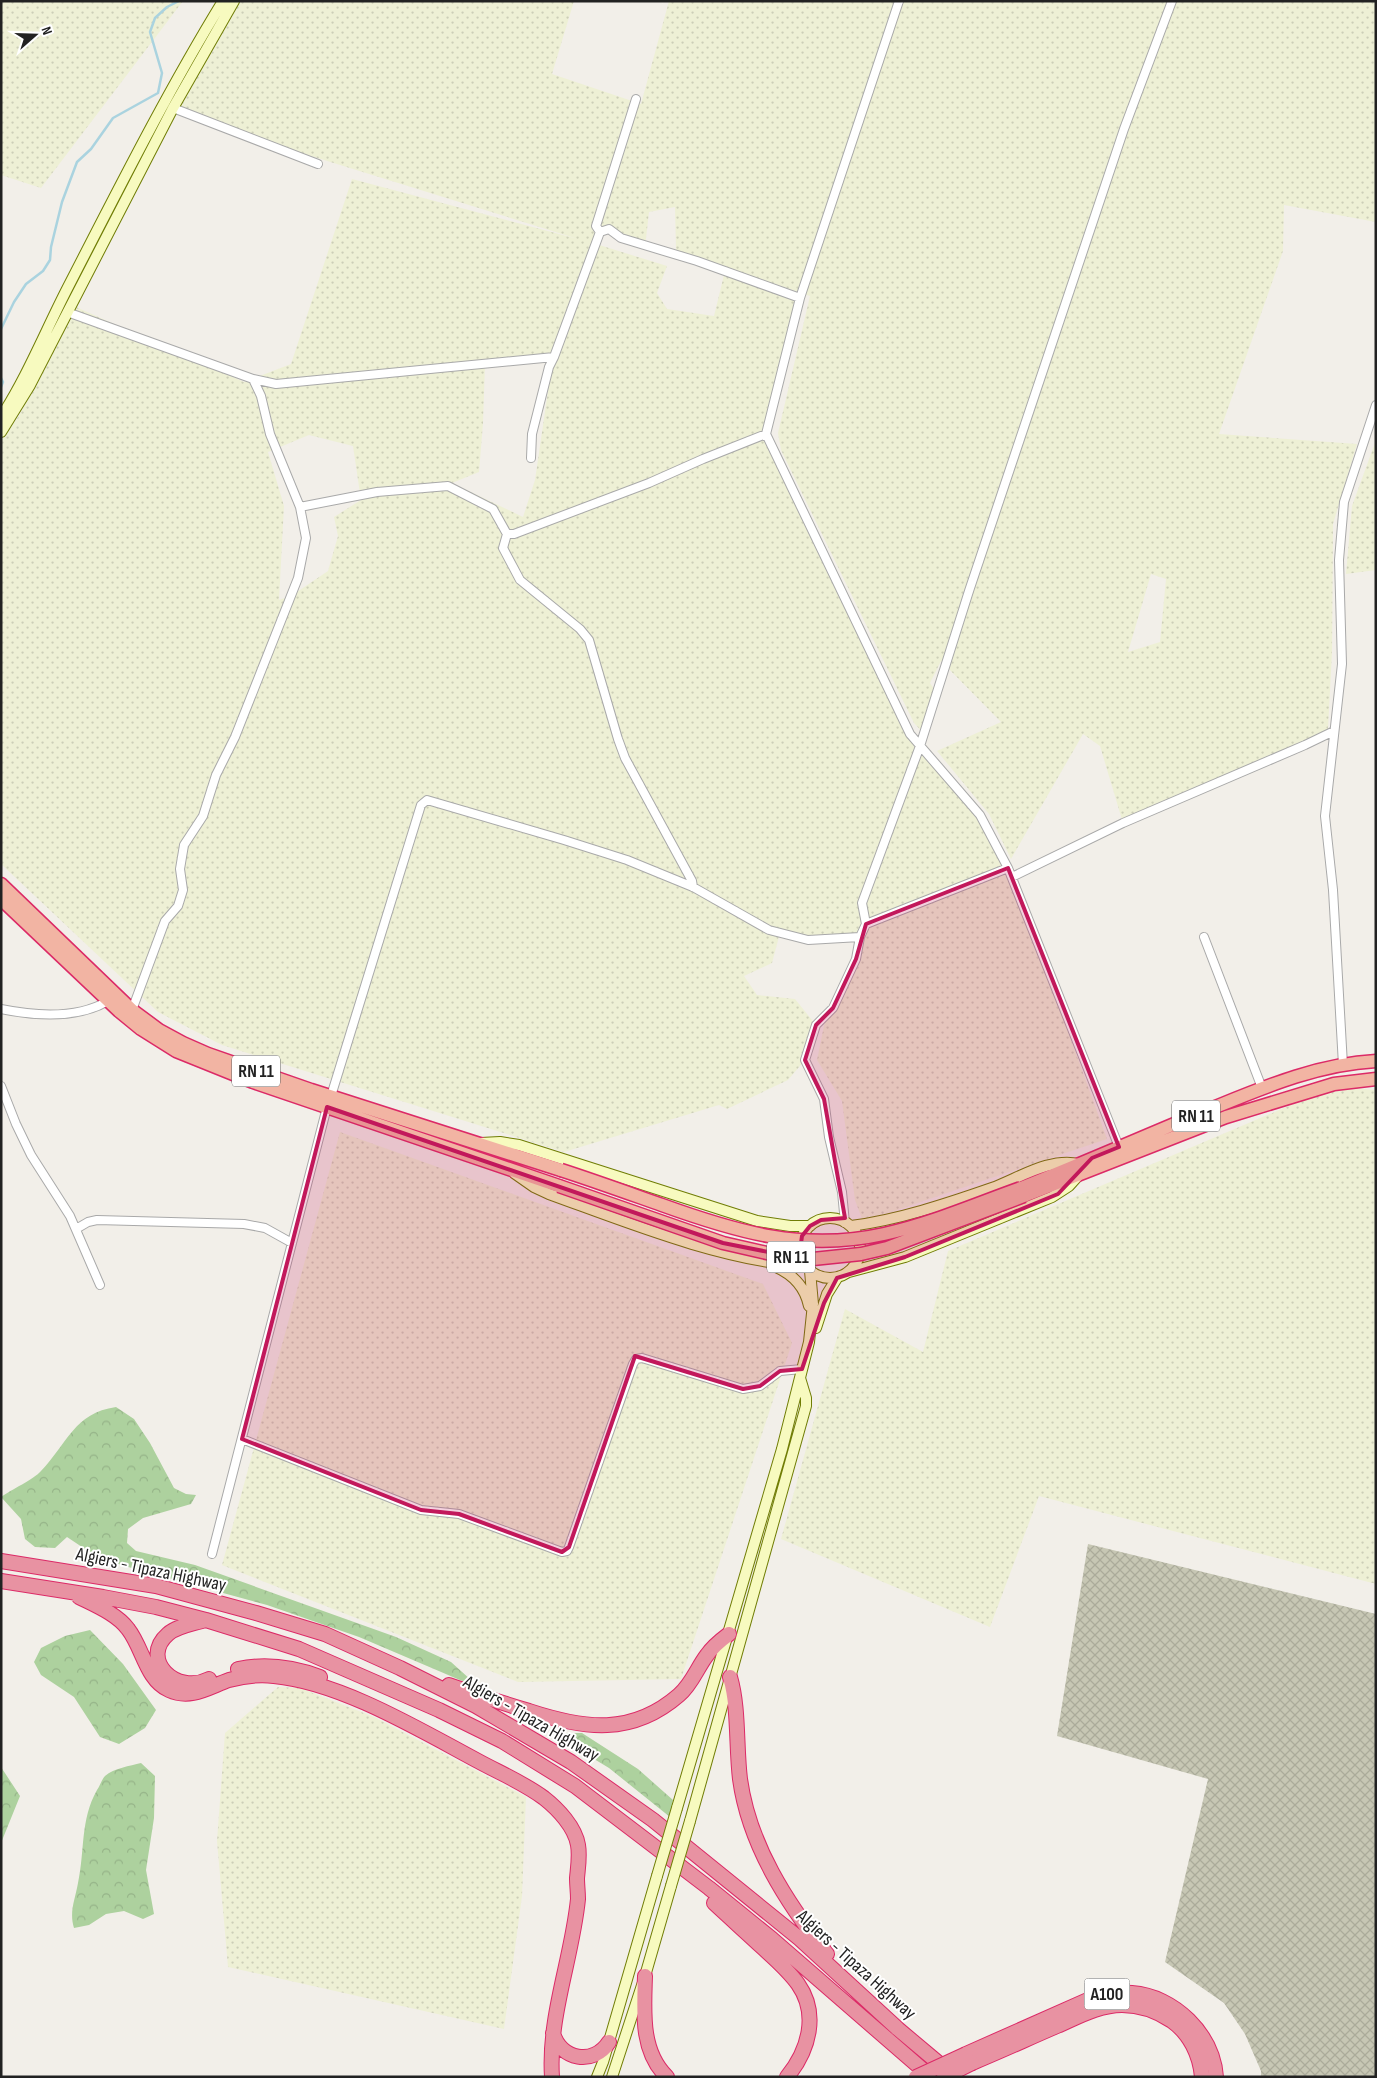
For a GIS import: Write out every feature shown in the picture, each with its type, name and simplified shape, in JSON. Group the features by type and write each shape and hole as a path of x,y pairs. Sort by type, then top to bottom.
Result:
{"highway":[{"name":"RN 11","path":"1,884 132,1010 159,1030 195,1049 514,1172 723,1243 771,1254 813,1259 861,1254 887,1248 1079,1170 1245,1111 1334,1084 1376,1079"},
{"name":"RN 11","path":"1,899 108,1001 141,1029 188,1057 329,1101 480,1143 728,1228 764,1236 810,1242 840,1241 884,1234 1022,1192"},
{"name":"RN 11","path":"1079,1170 1119,1147 1262,1088 1313,1071 1376,1061"},
{"name":"Algiers - Tipaza Highway","path":"1,1561 156,1586 325,1634 400,1668 476,1706 571,1762 654,1820 800,1938 898,2029 955,2077"},
{"name":"Algiers - Tipaza Highway","path":"1,1581 156,1607 206,1620 299,1649 439,1710 502,1740 575,1786 682,1868 772,1939 930,2077"},
{"path":"67,1591 105,1611 127,1627 140,1648 155,1680 170,1691 184,1694 198,1693 228,1681 256,1675 288,1677 313,1683 363,1703 412,1726 528,1788 556,1809 576,1837 579,1853 578,1897 553,2033 552,2077"},
{"path":"206,1620 174,1630 164,1638 160,1646 159,1660 164,1672 171,1679 193,1684 237,1669 264,1665 301,1670 390,1706 445,1733 546,1791 574,1819 581,1828 585,1844 584,1881 578,1897"},
{"path":"400,1668 563,1722 604,1726 627,1723 647,1716 666,1706 690,1683 711,1649 729,1634"},
{"path":"730,1677 734,1696 736,1750 749,1818 759,1846 779,1886 829,1956 898,2029 960,2077"},
{"path":"682,1868 695,1886 784,1967 803,1994 809,2010 810,2032 803,2054 788,2077"},
{"path":"645,1976 644,2013 648,2041 656,2064 667,2077"},
{"name":"A100","path":"944,2077 969,2058 1090,1999 1106,1994 1132,1993 1145,1995 1169,2004 1192,2023 1208,2048 1216,2077"},
{"name":"A100","path":"916,2077 1082,2015 1121,2004 1153,2010 1177,2025 1191,2042 1202,2068 1202,2077"},
{"path":"553,2033 560,2047 568,2054 578,2057 588,2057 598,2053 609,2042"}],"main road":[{"path":"1,418 16,393 137,152 224,1"},
{"path":"1,432 23,399 173,108 234,1"},
{"name":"RN 11","path":"480,1143 500,1142 519,1145 757,1221 790,1226 810,1226"},
{"name":"RN 11","path":"848,1225 904,1216 992,1188 1055,1163 1067,1162 1079,1170 1064,1190 1052,1197 905,1257 848,1272"},
{"name":"RN 11","path":"514,1172 534,1187 549,1194 676,1238 732,1255 808,1269"},
{"path":"597,2077 609,2042 729,1634 782,1449 809,1342 824,1303 838,1278 848,1272 857,1262 860,1250 858,1237 848,1225 827,1218 810,1226 802,1236 800,1249 802,1262 808,1269 820,1277 838,1278"},
{"path":"764,1262 786,1272 796,1280 806,1294 812,1320"},
{"path":"808,1269 813,1304 809,1342"},
{"path":"612,2077 645,1976 690,1821 806,1406 801,1373"}],"street":[{"path":"899,1 800,298 766,434 910,734 980,815 1008,868 1119,1147"},
{"path":"848,1225 829,1137 824,1099 805,1060 816,1025 833,1008 856,959 860,937 866,924 862,902 920,746 969,591 1124,129 1172,1"},
{"path":"531,458 532,434 549,366 554,357 598,229 636,99"},
{"path":"173,108 318,164"},
{"path":"598,229 609,229 629,241 697,261 800,298"},
{"path":"67,312 253,379 276,384 554,357"},
{"path":"132,1010 164,921 178,906 183,890 180,869 184,845 203,816 216,775 235,737 298,578 306,538 300,507 270,434 261,396 253,379"},
{"path":"1343,1065 1333,890 1326,816 1342,664 1339,560 1344,502 1376,406"},
{"path":"507,534 514,534 649,483 766,434"},
{"path":"300,507 376,492 448,486 493,509 507,534 502,548 520,580 580,629 589,640 625,758 692,881 693,887"},
{"path":"1012,877 1123,823 1334,731"},
{"path":"212,1554 329,1101 421,805 424,801 432,800 627,860 693,887 769,930 808,940 860,937"},
{"path":"866,924 1008,868"},
{"path":"1204,937 1262,1088"},
{"path":"1,1009 21,1013 76,1013 95,1008 108,1001"},
{"path":"1,1086 31,1155 65,1207 100,1285"},
{"path":"76,1229 88,1222 97,1220 244,1224 265,1228 292,1243"},
{"path":"242,1438 420,1510 459,1514 564,1552 569,1547 636,1359 642,1358 743,1389 760,1386 780,1371 801,1373"}],"highlighted area":[{"path":"1008,868 1119,1147 1092,1158 1058,1194 905,1257 837,1278 824,1303 802,1369 780,1371 760,1386 743,1389 635,1356 569,1547 562,1552 459,1514 421,1510 242,1439 327,1107 723,1243 799,1258 802,1236 810,1226 821,1220 845,1218 824,1099 805,1060 816,1025 833,1008 856,959 866,924"}],"shaded area":[{"path":"1,1 183,1 41,188 1,175"},
{"path":"240,1 574,1 552,74 641,104 669,1 1376,1 1376,222 1284,205 1283,251 1219,434 1357,444 1333,524 1332,652 1328,729 1305,745 1123,823 1100,746 1083,734 1011,859 989,814 937,751 1001,722 941,661 930,683 936,692 927,737 914,723 781,450 778,433 810,296 676,250 675,207 649,212 645,247 609,229 600,232 596,244 667,266 657,293 667,309 714,316 725,271 800,298 766,435 910,734 980,815 1012,877 1107,1139 891,1212 862,1219 855,1200 842,1101 817,1060 826,1016 856,959 859,937 823,944 781,929 772,963 744,976 757,995 795,999 816,1025 805,1060 788,1080 727,1109 719,1105 564,1152 222,1045 158,1012 1,864 1,440 19,416 76,307 244,382 291,364 352,179 578,239 176,114","holes":["553,357 535,480 523,517 452,483 479,472 485,364","309,435 353,446 361,500 334,517 338,536 328,571 291,596 279,600 284,506 268,452","1151,574 1166,579 1160,642 1128,652"]},
{"path":"1376,440 1376,570 1346,574 1352,506"},
{"path":"1352,1088 1376,1090 1376,1584 1039,1496 990,1627 781,1539 845,1309 923,1352 948,1251 1312,1096"},
{"path":"340,1132 763,1284 792,1343 681,1679 518,1682 222,1565"},
{"path":"1088,1544 1376,1614 1376,2077 1261,2077 1261,2071 1245,2034 1224,2003 1165,1962 1208,1779 1057,1736"},
{"path":"278,1687 300,1688 374,1717 526,1797 522,1896 504,2029 228,1967 217,1841 225,1733"}],"green space":[{"path":"116,1407 134,1419 150,1443 174,1488 186,1494 196,1495 191,1504 143,1518 128,1529 127,1543 136,1551 195,1565 396,1637 451,1662 481,1689 359,1637 267,1605 121,1565 94,1555 67,1537 55,1548 35,1547 25,1539 21,1519 1,1497 38,1474 81,1423 102,1410"},
{"path":"90,1630 123,1664 156,1710 145,1728 119,1744 100,1737 74,1697 41,1675 34,1662 41,1648 65,1636"},
{"path":"551,1733 582,1733 638,1769 673,1800 670,1817 609,1768"},
{"path":"141,1763 155,1776 154,1818 146,1870 154,1914 143,1919 124,1911 106,1914 89,1925 74,1928 73,1906 80,1871 85,1824 92,1801 105,1776 117,1769"},
{"path":"1,1767 20,1796 1,1843"}],"waterway":[{"path":"1,329 14,302 26,284 43,271 50,260 51,247 62,202 77,162 91,149 113,118 158,93 162,73 150,32 155,18 167,7 179,1"},
{"path":"1,378 3,382 1,387"}]}
